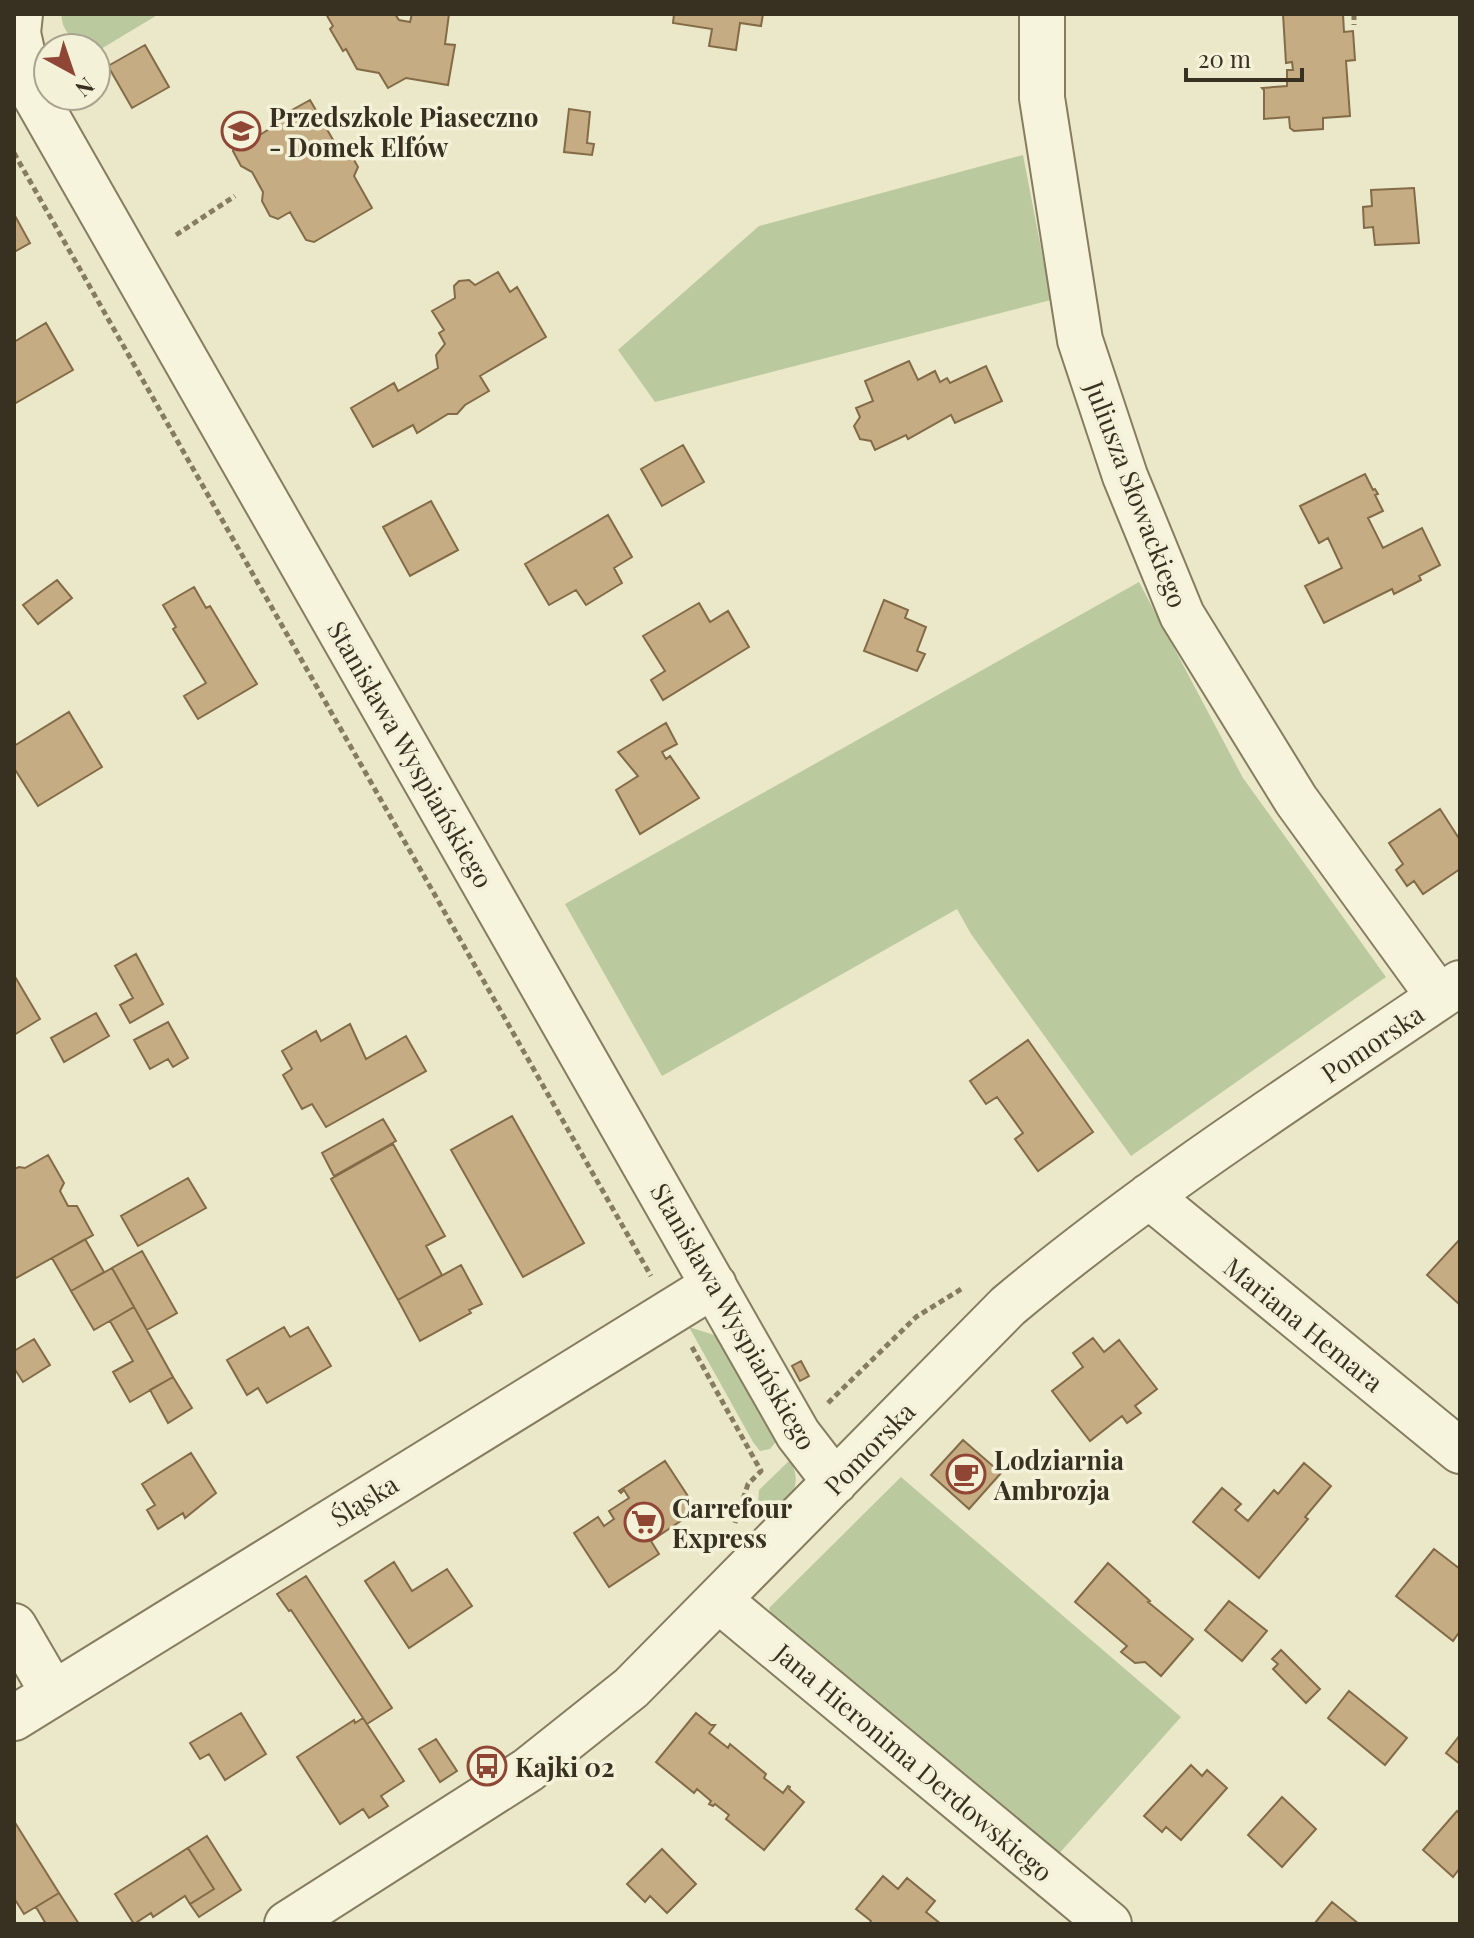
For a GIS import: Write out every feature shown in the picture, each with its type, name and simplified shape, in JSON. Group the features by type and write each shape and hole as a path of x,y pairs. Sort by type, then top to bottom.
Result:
{"street":[{"name":"Stanisława Wyspiańskiego","path":"20,14 18,33 30,87 798,1434 835,1482"},
{"name":"Juliusza Słowackiego","path":"1042,14 1042,98 1080,340 1125,476 1182,615 1296,800 1450,990"},
{"name":"Pomorska","path":"287,1924 490,1795 539,1761 631,1688 1008,1306 1075,1250 1450,990"},
{"name":"Mariana Hemara","path":"1149,1196 1460,1451"},
{"name":"Śląska","path":"14,1718 714,1285"},
{"name":"Jana Hieronima Derdowskiego","path":"720,1601 1109,1924"},
{"path":"14,1626 53,1693"}],"path":[{"path":"1354,14 1354,25"},
{"path":"14,153 652,1278"},
{"path":"176,235 235,196"},
{"path":"825,1406 916,1317 967,1286"},
{"path":"688,1341 761,1471 748,1484 734,1527"}],"green space":[{"path":"61,14 159,14 112,42 112,32 67,32"},
{"path":"1023,155 1051,300 655,402 618,350 759,226"},
{"path":"1139,582 1243,778 1386,977 1131,1156 971,934 957,909 662,1076 565,904"},
{"path":"689,1327 714,1335 724,1344 778,1439 770,1449 760,1451 753,1442"},
{"path":"790,1460 796,1477 795,1484 790,1498 774,1518 758,1504 759,1490"},
{"path":"901,1477 1181,1717 1056,1857 776,1632 769,1608"}],"building":[{"path":"326,14 395,14 399,20 410,22 412,14 449,14 445,44 455,45 448,85 406,78 388,88 379,73 357,69 330,29 333,26"},
{"path":"674,14 763,14 761,26 740,23 736,50 709,46 712,29 673,23"},
{"path":"1283,14 1343,14 1344,32 1353,31 1355,60 1346,61 1350,116 1323,118 1323,129 1294,131 1290,128 1289,117 1264,119 1262,88 1287,86 1287,70 1293,70 1292,62 1286,63"},
{"path":"145,45 169,87 132,108 112,73 112,64"},
{"name":"Przedszkole Piaseczno - Domek Elfów","path":"310,100 336,145 346,146 358,167 354,176 372,208 314,242 306,240 290,212 278,219 270,216 262,201 263,192 252,172 241,166 233,151 235,143 249,134 258,136 282,121 285,114"},
{"path":"569,109 590,112 587,143 594,144 592,155 564,152"},
{"path":"1414,188 1419,243 1375,245 1373,227 1364,228 1363,207 1372,206 1371,190"},
{"path":"14,214 30,243 14,252"},
{"path":"498,272 510,292 517,287 546,337 480,376 489,391 465,405 457,414 448,414 417,433 413,425 373,447 351,408 394,383 398,391 438,368 436,355 445,344 439,333 444,330 432,311 455,298 454,286 459,281 469,280 475,285"},
{"path":"46,323 73,370 14,404 14,342"},
{"path":"909,361 918,380 935,371 940,382 947,378 950,383 986,366 1002,401 955,423 951,415 908,439 906,435 875,450 871,441 860,439 854,426 860,417 856,408 873,401 865,381"},
{"path":"683,445 704,482 662,506 641,469"},
{"path":"1365,474 1378,494 1375,495 1383,511 1368,518 1383,548 1422,528 1440,565 1419,576 1421,580 1394,594 1392,589 1324,623 1305,586 1342,568 1328,538 1319,543 1300,506"},
{"path":"431,501 458,550 410,576 383,527"},
{"path":"608,515 632,557 614,568 622,583 586,605 576,590 549,605 525,564"},
{"path":"57,580 72,598 38,624 23,605"},
{"path":"194,587 206,608 210,606 257,684 198,719 184,696 206,683 173,629 176,627 163,605"},
{"path":"884,600 908,610 905,618 926,627 917,651 925,654 917,671 864,651"},
{"path":"699,603 710,622 728,611 749,647 663,700 651,680 665,671 643,636"},
{"path":"69,712 102,767 38,806 14,768 14,746"},
{"path":"666,723 677,744 662,752 666,759 670,756 699,798 640,834 616,790 638,776 618,752"},
{"path":"1440,809 1460,840 1460,869 1423,894 1414,881 1407,886 1396,870 1403,864 1389,843"},
{"path":"136,954 163,1004 130,1023 120,1005 133,998 115,966"},
{"path":"14,975 40,1019 14,1035"},
{"path":"96,1013 109,1036 64,1062 51,1038"},
{"path":"168,1022 188,1058 173,1067 168,1059 150,1069 134,1040"},
{"path":"350,1024 366,1059 406,1036 426,1071 326,1127 312,1104 302,1109 283,1075 292,1069 282,1051 316,1031 321,1041"},
{"path":"1028,1040 1093,1132 1038,1171 1015,1139 1023,1133 997,1097 986,1104 970,1081"},
{"path":"512,1116 584,1243 523,1277 451,1150"},
{"path":"383,1119 396,1141 334,1176 322,1153"},
{"path":"393,1144 445,1236 426,1246 442,1275 398,1300 331,1179"},
{"path":"48,1155 64,1183 60,1191 68,1206 77,1206 93,1235 16,1278 14,1169 25,1168"},
{"path":"188,1178 206,1208 138,1246 121,1216"},
{"path":"85,1239 104,1272 71,1291 52,1258"},
{"path":"1460,1239 1460,1305 1427,1275"},
{"path":"142,1251 177,1313 147,1330 112,1268"},
{"path":"461,1265 482,1304 420,1341 398,1300"},
{"path":"112,1268 134,1307 94,1330 71,1291"},
{"path":"134,1307 173,1377 130,1402 113,1372 133,1361 110,1321"},
{"path":"284,1327 290,1337 308,1327 331,1366 267,1403 258,1388 247,1395 227,1360"},
{"path":"1093,1338 1104,1352 1119,1340 1157,1389 1135,1406 1141,1413 1127,1423 1122,1416 1090,1441 1052,1391 1083,1367 1073,1353"},
{"path":"34,1339 50,1365 23,1382 14,1368 14,1351"},
{"path":"801,1361 809,1376 800,1381 792,1366"},
{"path":"173,1377 192,1408 168,1423 150,1390"},
{"name":"Lodziarnia Ambrozja","path":"963,1440 1001,1473 969,1509 931,1475"},
{"path":"191,1453 216,1493 185,1518 183,1513 158,1529 147,1510 155,1505 142,1484"},
{"name":"Carrefour Express","path":"665,1461 697,1510 651,1541 659,1554 609,1587 574,1533 598,1517 604,1526 614,1519 609,1511 629,1498 624,1490 619,1491"},
{"path":"1304,1463 1331,1486 1259,1578 1193,1522 1222,1488 1241,1504 1235,1510 1248,1521 1274,1490 1278,1494"},
{"path":"1434,1549 1460,1569 1460,1631 1453,1641 1396,1596"},
{"path":"394,1562 412,1591 447,1569 472,1606 409,1648 365,1581"},
{"path":"1108,1563 1148,1602 1193,1639 1161,1676 1145,1662 1135,1663 1121,1652 1127,1646 1075,1602"},
{"path":"306,1576 392,1708 367,1724 291,1610 277,1594"},
{"path":"1229,1601 1267,1631 1242,1661 1205,1630"},
{"path":"1281,1650 1320,1689 1306,1703 1273,1669 1278,1664 1272,1659"},
{"path":"1349,1691 1407,1738 1385,1765 1328,1718"},
{"path":"241,1713 266,1754 225,1780 209,1754 200,1759 190,1743"},
{"path":"696,1713 715,1725 709,1733 728,1748 730,1744 766,1774 764,1778 783,1793 788,1786 804,1802 764,1850 726,1819 729,1815 715,1804 709,1804 711,1801 697,1789 694,1793 656,1762"},
{"path":"363,1718 404,1781 381,1796 388,1806 369,1818 363,1809 340,1824 297,1757 354,1720 355,1723"},
{"path":"1460,1735 1460,1764 1446,1753"},
{"path":"436,1739 457,1771 440,1782 419,1749"},
{"path":"1191,1765 1202,1776 1207,1770 1227,1788 1181,1840 1166,1827 1162,1832 1144,1816"},
{"path":"1282,1797 1316,1829 1282,1867 1248,1835"},
{"path":"1457,1811 1460,1814 1460,1868 1453,1877 1423,1850"},
{"path":"14,1821 59,1893 24,1914 14,1898"},
{"path":"207,1836 241,1890 199,1917 190,1904 214,1889 188,1848"},
{"path":"188,1848 214,1889 190,1904 185,1896 153,1917 151,1913 134,1924 115,1894"},
{"path":"662,1849 696,1884 667,1913 650,1896 645,1902 627,1884"},
{"path":"883,1876 898,1889 907,1878 935,1901 926,1912 941,1924 869,1924 871,1921 856,1909"},
{"path":"59,1893 79,1924 46,1924 36,1907"},
{"path":"1332,1902 1359,1924 1308,1924 1315,1923"}],"place":[{"name":"Przedszkole Piaseczno - Domek Elfów","path":"241,131"},
{"name":"Lodziarnia Ambrozja","path":"966,1474"},
{"name":"Carrefour Express","path":"644,1522"},
{"name":"Kajki 02","path":"487,1766"}]}
